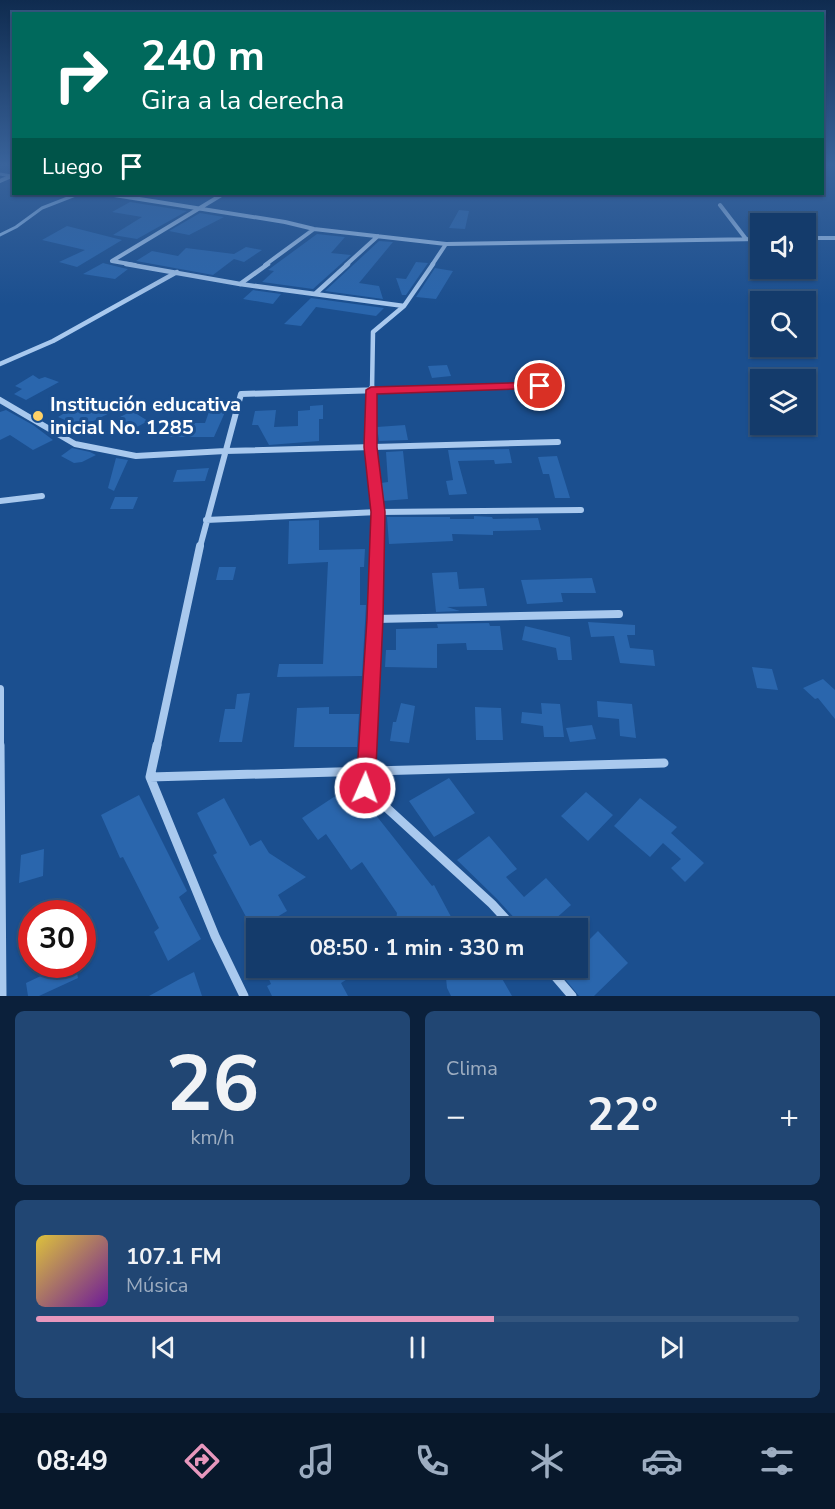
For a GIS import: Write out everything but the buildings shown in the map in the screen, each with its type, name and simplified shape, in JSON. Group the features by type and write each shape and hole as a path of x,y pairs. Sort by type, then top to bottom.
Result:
{"street":[{"path":"191,211 112,261 240,284 404,306"},
{"path":"212,211 285,222 314,229 446,244 750,239"},
{"path":"725,211 746,239"},
{"path":"240,284 314,229"},
{"path":"315,294 378,236"},
{"path":"816,238 835,238"},
{"path":"446,244 404,306 373,332 371,447 378,512 375,619 365,788 505,918"},
{"path":"0,364 53,341 177,272"},
{"path":"244,996 215,936 150,777 206,520 241,394 540,386"},
{"path":"0,400 75,444 136,456 225,451 558,442"},
{"path":"0,501 42,496"},
{"path":"206,520 378,512 581,510"},
{"path":"375,619 619,614"},
{"path":"0,689 2,996"},
{"path":"150,777 664,763"},
{"path":"557,978 572,996"}],"waterway":[{"path":"0,235 37,211"}],"place":[{"name":"Institución educativa inicial No. 1285","path":"38,416"}],"route":[{"path":"365,788 375,619 378,512 371,447 371,390 540,386"}]}
